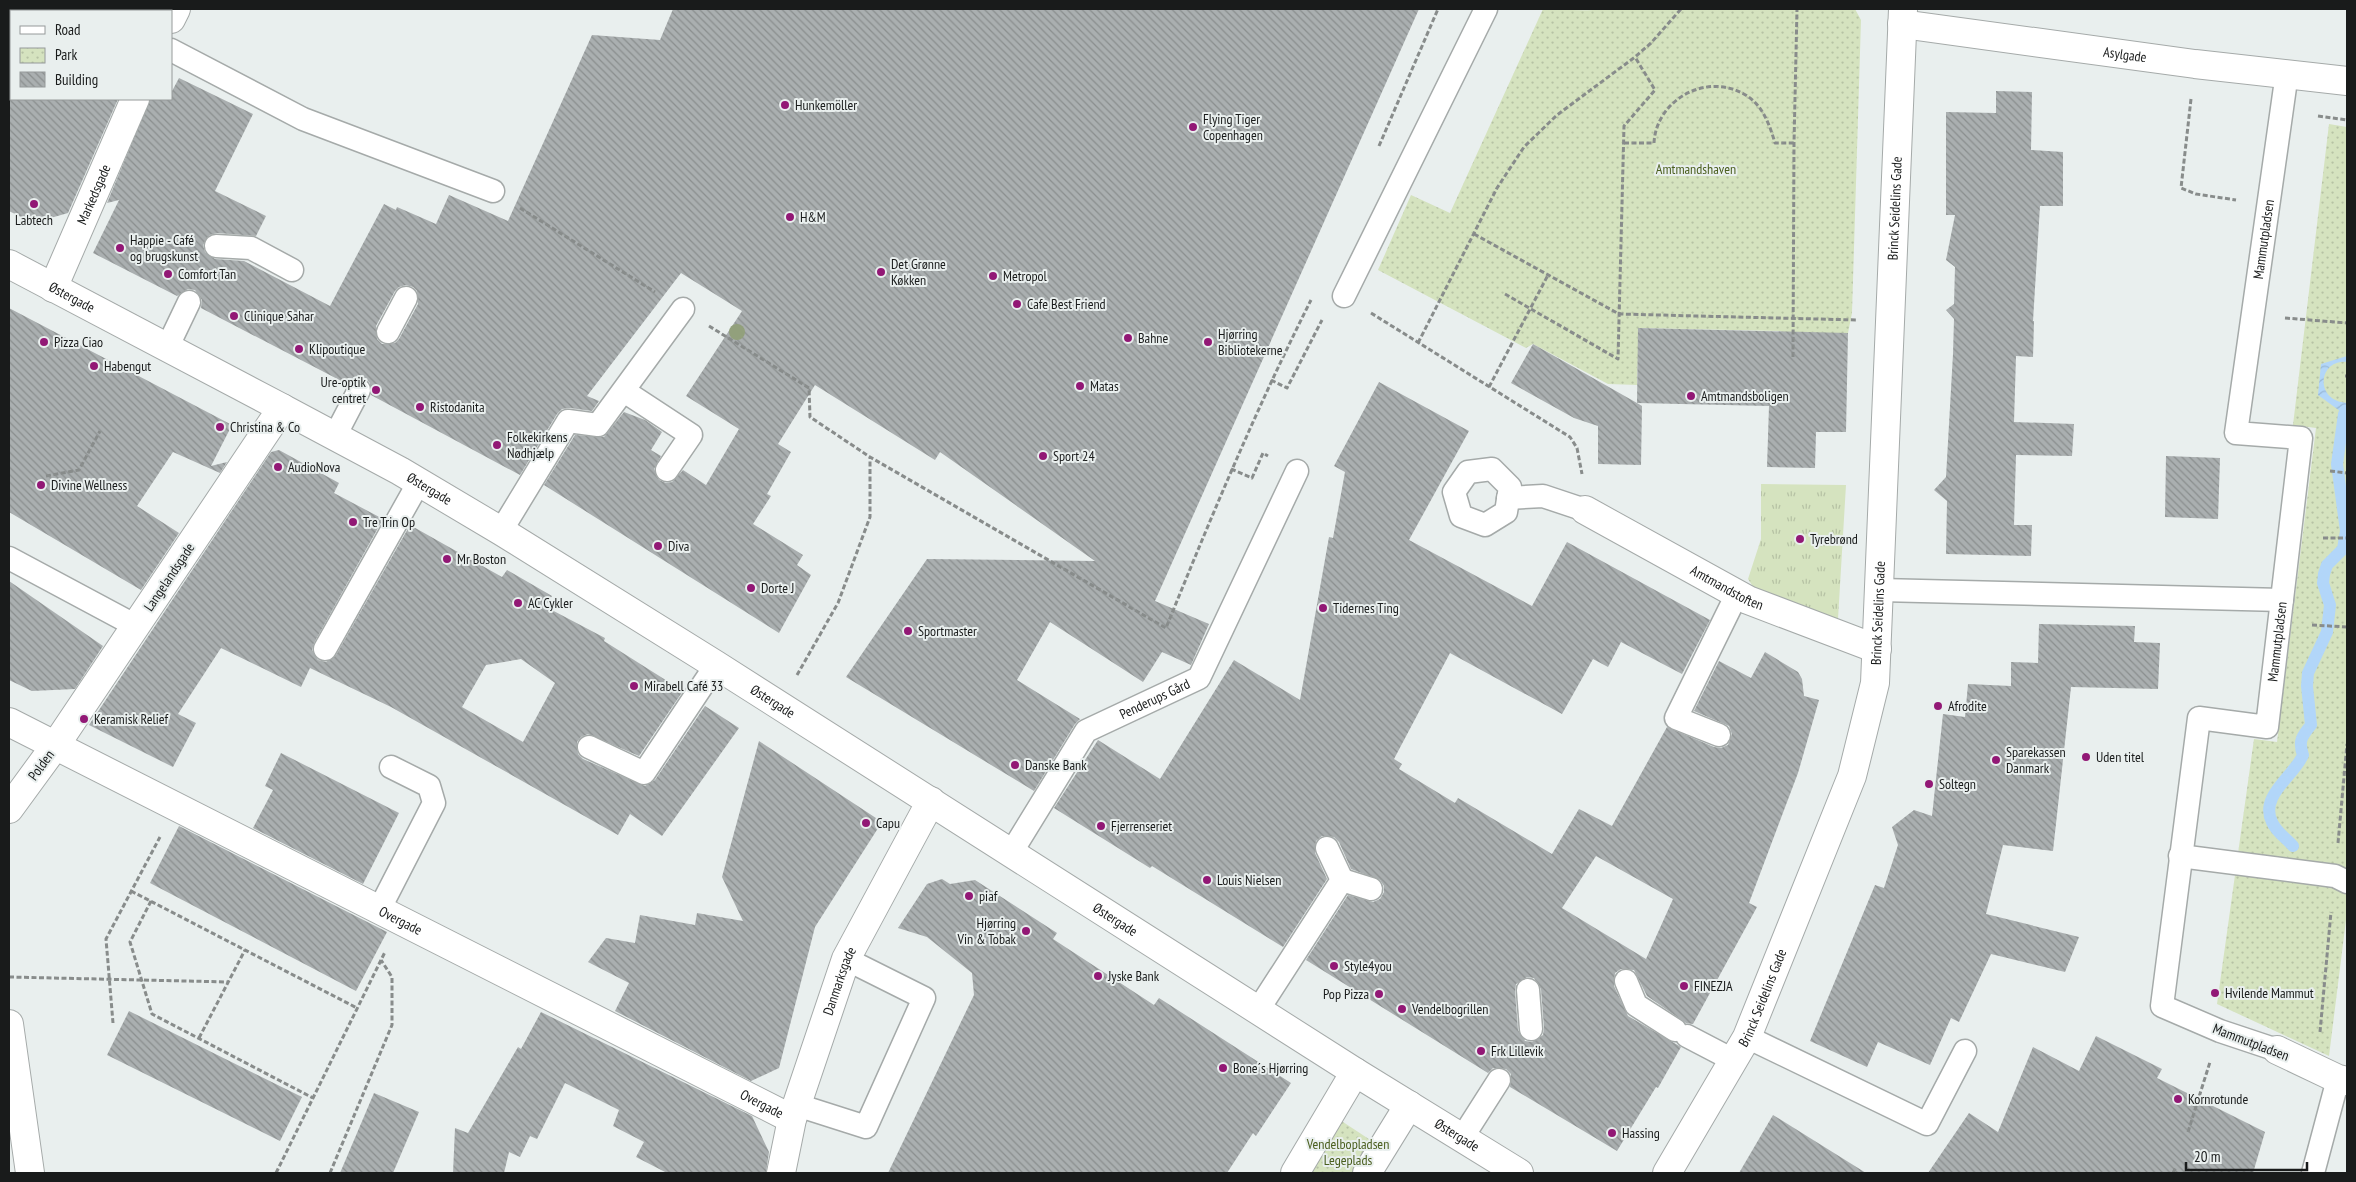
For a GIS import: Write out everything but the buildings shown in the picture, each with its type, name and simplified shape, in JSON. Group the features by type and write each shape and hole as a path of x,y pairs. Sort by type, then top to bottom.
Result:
{"street":[{"name":"Asylgade","path":"1902,17 2196,64 2347,81"},
{"name":"Brinck Seidelins Gade","path":"1667,1173 1747,1037 1852,776 1875,683 1902,17"},
{"name":"Markedsgade","path":"53,288 135,100"},
{"name":"Østergade","path":"9,264 335,436 501,531 780,705 1355,1072 1519,1173"},
{"name":"Langelandsgade","path":"55,746 282,408"},
{"name":"Amtmandstoften","path":"1586,510 1748,600 1877,648"},
{"name":"Overgade","path":"9,722 390,915 794,1112"},
{"name":"Polden","path":"9,809 55,746"},
{"name":"Danmarksgade","path":"781,1173 794,1112 846,959 931,801"},
{"path":"9,1024 30,1173"},
{"name":"Mammutpladsen","path":"2277,1050 2342,1080"},
{"path":"1295,1173 1355,1072"},
{"path":"1367,1173 1408,1105"}],"lane":[{"path":"1344,296 1486,9"},
{"path":"172,51 303,119 492,191"},
{"name":"Mammutpladsen","path":"2277,1050 2220,1031 2162,1006 2199,718 2267,727 2301,438 2236,433 2287,73"},
{"path":"216,246 251,248 292,270"},
{"path":"388,332 406,298"},
{"path":"167,348 189,302"},
{"path":"501,531 568,421 598,425 683,309"},
{"path":"335,436 359,390"},
{"path":"624,391 691,435 667,470"},
{"name":"Penderups Gård","path":"1011,853 1086,731 1199,678 1297,471"},
{"path":"325,649 418,482"},
{"path":"1508,498 1543,496 1586,510"},
{"path":"9,558 136,626"},
{"path":"1880,590 2282,600"},
{"path":"1719,736 1676,718 1737,594"},
{"path":"589,747 644,773 716,665"},
{"path":"390,915 434,803 429,786 391,767"},
{"path":"1327,848 1342,880 1371,889"},
{"path":"2180,856 2335,876 2347,882"},
{"path":"1258,1010 1342,880"},
{"path":"794,1112 866,1127 924,998 846,959"},
{"path":"1626,981 1636,1005 1681,1033 1734,1060"},
{"path":"1528,990 1531,1029"},
{"path":"1747,1037 1927,1124 1965,1051"},
{"path":"1462,1138 1499,1080"},
{"name":"Mammutpladsen","path":"2313,1173 2342,1080"}],"path":[{"path":"1375,154 1438,9"},
{"path":"1418,343 1497,188 1524,147 1557,115 1651,43 1681,9"},
{"path":"1793,357 1797,9"},
{"path":"1505,294 1618,360 1624,126 1655,90 1635,57"},
{"path":"2196,64 2181,188 2196,194 2267,205"},
{"path":"1624,143 1654,143 1654,134 1660,118 1675,101 1687,92 1706,86 1724,87 1742,93 1758,106 1768,120 1775,143 1794,143"},
{"path":"1474,234 1619,314 1891,321"},
{"path":"1489,387 1548,275"},
{"path":"1271,380 1287,388 1337,293 1570,437 1577,448 1586,510"},
{"path":"780,705 838,603 870,517 870,457 1166,628 1231,469 1271,380 1312,298"},
{"path":"2252,315 2347,323"},
{"path":"46,476 78,470 100,431"},
{"path":"1231,469 1252,478 1263,453"},
{"path":"2332,471 2347,473"},
{"path":"2341,538 2347,538"},
{"path":"2321,625 2347,627"},
{"path":"113,1022 106,940 176,806"},
{"path":"131,891 357,1008"},
{"path":"151,901 130,942 152,1014 313,1098"},
{"path":"276,1173 381,960 390,915"},
{"path":"199,1038 245,950"},
{"path":"330,1173 392,1025 392,977 381,960"},
{"path":"9,977 229,982"},
{"path":"2188,1132 2220,1031"},
{"path":"2173,1173 2176,1167"}],"green space":[{"name":"Amtmandshaven","path":"1543,9 1855,9 1861,20 1852,313 1848,333 1781,388 1781,331 1639,328 1637,385 1608,384 1533,344 1526,348 1378,270 1411,195 1450,213"},
{"path":"2329,124 2347,127 2347,912 2329,1056 2217,1004 2254,739 2277,742 2316,428 2293,425"},
{"path":"1761,484 1846,485 1838,619 1754,588 1748,579 1761,539"},
{"name":"Vendelbopladsen Legeplads","path":"1340,1120 1381,1147 1364,1173 1305,1173"}],"water":[{"path":"2347,356 2347,362 2337,363 2330,367 2324,381 2329,395 2336,401 2347,403 2347,413 2344,414 2318,395 2321,364"}],"waterway":[{"path":"2293,846 2274,826 2269,813 2270,804 2279,787 2299,763 2303,755 2302,739 2311,725 2307,686 2308,673 2327,632 2330,605 2323,583 2324,574 2327,565 2343,549 2346,531 2337,464 2344,414"}],"place":[{"name":"Hunkemöller","path":"785,105"},
{"name":"Flying Tiger Copenhagen","path":"1193,127"},
{"name":"Labtech","path":"34,204"},
{"name":"H&M","path":"790,217"},
{"name":"Happie - Café og brugskunst","path":"120,248"},
{"name":"Det Grønne Køkken","path":"881,272"},
{"name":"Comfort Tan","path":"168,274"},
{"name":"Metropol","path":"993,276"},
{"name":"Cafe Best Friend","path":"1017,304"},
{"name":"Clinique Sahar","path":"234,316"},
{"name":"Bahne","path":"1128,338"},
{"name":"Pizza Ciao","path":"44,342"},
{"name":"Hjørring Bibliotekerne","path":"1208,342"},
{"name":"Klipoutique","path":"299,349"},
{"name":"Habengut","path":"94,366"},
{"name":"Matas","path":"1080,386"},
{"name":"Ure-optik centret","path":"376,390"},
{"name":"Amtmandsboligen","path":"1691,396"},
{"name":"Ristodanita","path":"420,407"},
{"name":"Christina & Co","path":"220,427"},
{"name":"Folkekirkens Nødhjælp","path":"497,445"},
{"name":"Sport 24","path":"1043,456"},
{"name":"AudioNova","path":"278,467"},
{"name":"Divine Wellness","path":"41,485"},
{"name":"Tre Trin Op","path":"353,522"},
{"name":"Tyrebrønd","path":"1800,539"},
{"name":"Diva","path":"658,546"},
{"name":"Mr Boston","path":"447,559"},
{"name":"Dorte J","path":"751,588"},
{"name":"AC Cykler","path":"518,603"},
{"name":"Tidernes Ting","path":"1323,608"},
{"name":"Sportmaster","path":"908,631"},
{"name":"Mirabell Café 33","path":"634,686"},
{"name":"Afrodite","path":"1938,706"},
{"name":"Keramisk Relief","path":"84,719"},
{"name":"Uden titel","path":"2086,757"},
{"name":"Sparekassen Danmark","path":"1996,760"},
{"name":"Danske Bank","path":"1015,765"},
{"name":"Soltegn","path":"1929,784"},
{"name":"Capu","path":"866,823"},
{"name":"Fjerrenseriet","path":"1101,826"},
{"name":"Louis Nielsen","path":"1207,880"},
{"name":"piaf","path":"969,896"},
{"name":"Hjørring Vin & Tobak","path":"1026,931"},
{"name":"Style4you","path":"1334,966"},
{"name":"Jyske Bank","path":"1098,976"},
{"name":"FINEZJA","path":"1684,986"},
{"name":"Hvilende Mammut","path":"2215,993"},
{"name":"Pop Pizza","path":"1379,994"},
{"name":"Vendelbogrillen","path":"1402,1009"},
{"name":"Frk Lillevik","path":"1481,1051"},
{"name":"Bone´s Hjørring","path":"1223,1068"},
{"name":"Kornrotunde","path":"2178,1099"},
{"name":"Hassing","path":"1612,1133"}]}
